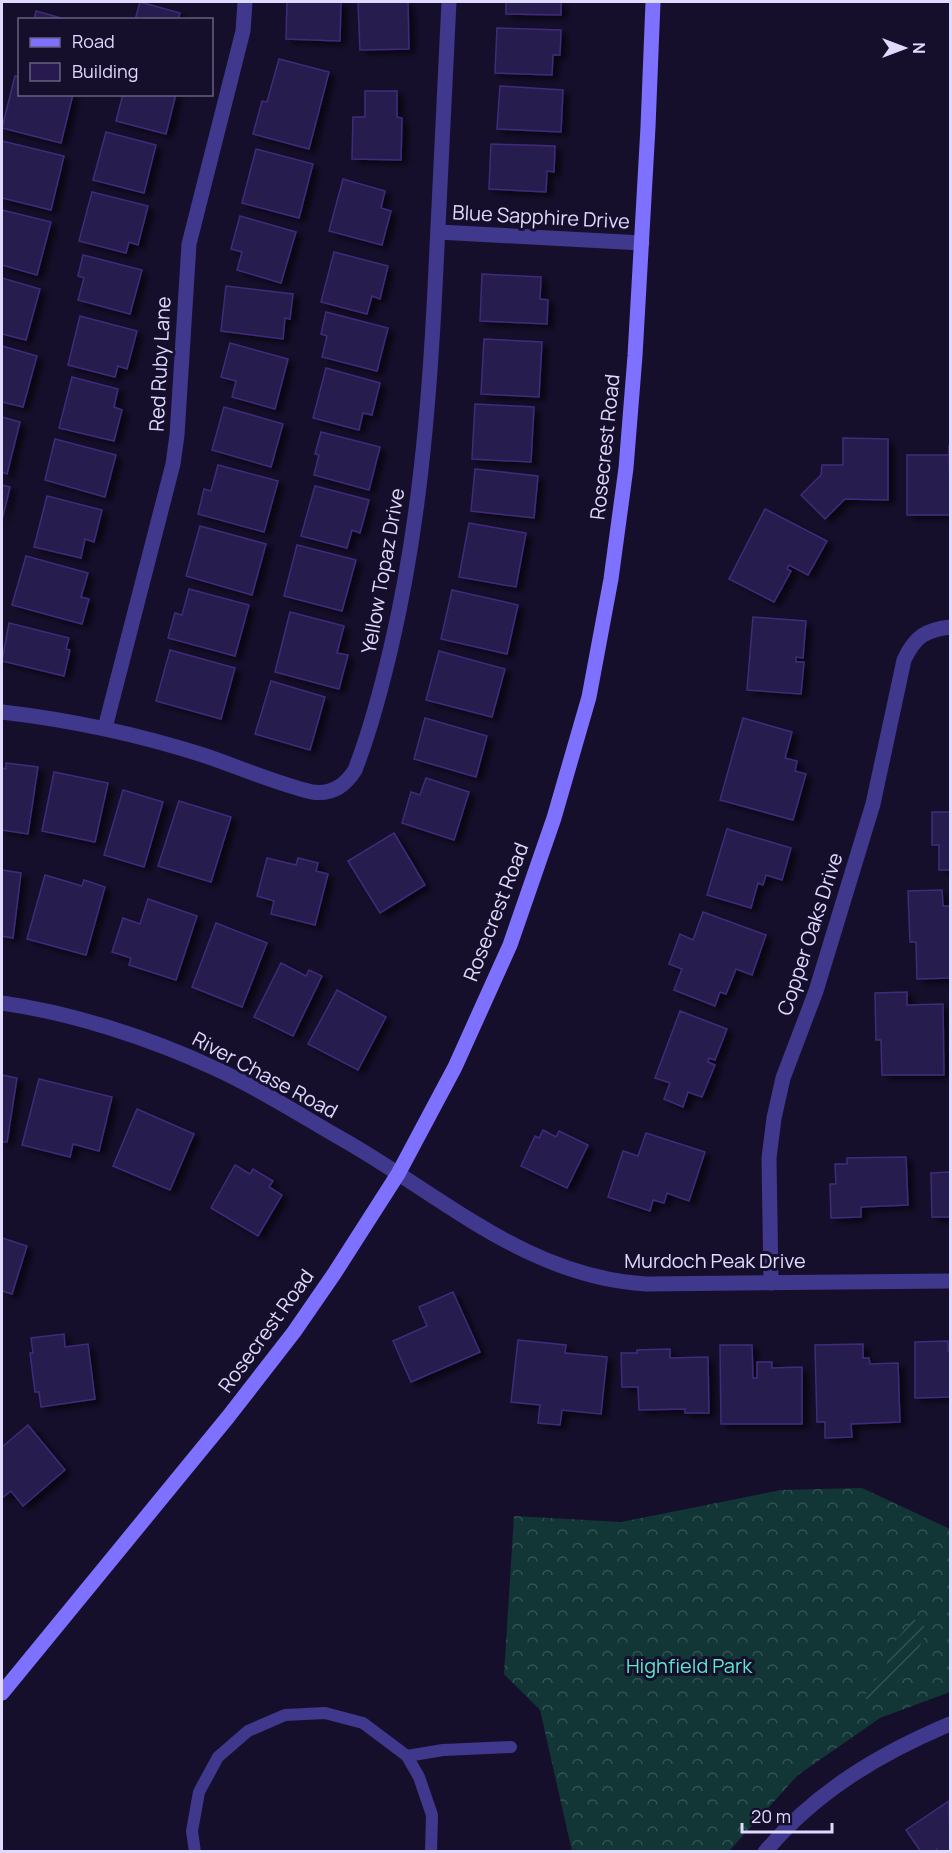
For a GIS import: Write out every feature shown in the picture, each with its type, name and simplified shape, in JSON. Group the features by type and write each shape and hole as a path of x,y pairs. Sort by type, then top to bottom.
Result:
{"main road":[{"name":"Rosecrest Road","path":"2,1693 228,1417 294,1332 398,1174 455,1067 510,945 554,818 589,697 611,579 626,468 642,243 652,2"}],"street":[{"name":"Red Ruby Lane","path":"105,728 173,464 177,435 189,244 243,31 245,2"},
{"name":"Yellow Topaz Drive","path":"2,712 43,716 105,728 203,755 312,792 328,793 349,780 360,758 384,676 403,594 416,521 427,424 449,2"},
{"name":"Blue Sapphire Drive","path":"438,232 642,243"},
{"name":"Copper Oaks Drive","path":"771,1283 769,1158 774,1118 783,1078 816,991 873,804 904,660 921,635 951,627"},
{"name":"River Chase Road","path":"2,1003 90,1023 149,1041 215,1068 277,1101 398,1174"},
{"name":"Murdoch Peak Drive","path":"398,1174 457,1214 540,1258 582,1274 625,1283 951,1281"},
{"path":"765,1851 798,1815 832,1788 869,1763 908,1742 951,1724"}],"lane":[{"path":"195,1851 192,1831 199,1792 219,1757 248,1731 285,1715 325,1713 363,1723 407,1756 419,1778 432,1815 431,1851"},
{"path":"407,1756 443,1750 511,1747"}],"green space":[{"name":"Highfield Park","path":"862,1488 950,1529 950,1692 880,1718 798,1775 729,1851 572,1851 540,1710 504,1674 514,1516 621,1522 781,1490"},
{"path":"914,1619 928,1629 906,1673 891,1687 866,1699 866,1686 883,1674 895,1641"}],"building":[{"path":"140,2 180,13 179,18 136,18"},
{"path":"287,2 341,2 340,41 286,39"},
{"path":"358,2 408,2 409,49 360,50"},
{"path":"506,2 561,2 561,15 506,14"},
{"path":"36,11 61,18 34,18"},
{"path":"497,28 561,30 560,55 553,55 552,75 495,73"},
{"path":"279,59 329,72 309,149 253,134 262,101 267,102"},
{"path":"15,76 18,77 18,96 73,96 61,143 2,128"},
{"path":"500,86 563,90 561,132 497,129"},
{"path":"365,91 397,91 397,117 402,118 401,160 352,159 353,117 365,117"},
{"path":"122,96 176,96 166,134 116,121"},
{"path":"106,132 156,145 144,193 93,180"},
{"path":"2,141 64,156 51,210 2,198"},
{"path":"491,144 555,146 554,172 547,171 546,192 489,189"},
{"path":"256,149 313,164 299,218 242,203"},
{"path":"343,179 385,191 381,208 391,211 382,245 329,231"},
{"path":"92,192 148,206 138,245 129,242 126,253 79,241"},
{"path":"2,210 51,222 37,275 2,265"},
{"path":"240,216 296,232 281,283 237,270 242,252 231,249"},
{"path":"334,252 388,266 380,299 372,296 367,314 321,302"},
{"path":"83,255 142,270 130,314 78,300 84,278 78,276"},
{"path":"482,274 541,277 540,299 548,300 547,324 480,321"},
{"path":"2,278 40,289 26,340 2,334"},
{"path":"226,286 293,294 290,319 285,318 283,339 221,331"},
{"path":"326,312 388,328 377,371 322,357 327,336 321,334"},
{"path":"80,316 137,331 127,369 118,366 115,377 68,365"},
{"path":"484,339 542,342 539,397 481,394"},
{"path":"230,343 288,359 275,409 232,397 236,381 221,377"},
{"path":"2,346 37,356 23,407 2,402"},
{"path":"326,368 380,383 372,415 363,413 359,430 313,418"},
{"path":"72,377 118,389 114,407 122,410 114,441 59,428"},
{"path":"475,404 534,407 531,462 472,459"},
{"path":"224,407 283,424 271,467 212,450"},
{"path":"2,417 20,422 7,474 2,472"},
{"path":"321,432 380,447 369,490 314,475 319,455 315,454"},
{"path":"843,438 888,439 888,500 845,499 825,519 801,495 821,475 822,465 843,465"},
{"path":"55,439 116,455 105,497 45,480"},
{"path":"949,445 950,515 907,515 907,455 949,455"},
{"path":"218,465 278,481 264,532 198,514 204,489 211,491"},
{"path":"475,469 538,476 534,518 471,511"},
{"path":"2,485 10,487 2,520"},
{"path":"315,486 369,500 360,533 352,530 347,548 301,536"},
{"path":"47,496 102,510 94,542 85,539 81,558 34,547"},
{"path":"765,509 827,541 808,575 789,565 787,569 791,571 774,602 729,579"},
{"path":"469,523 526,533 516,587 459,577"},
{"path":"200,526 266,544 252,595 186,576"},
{"path":"297,545 356,560 342,611 284,596"},
{"path":"26,556 88,573 81,597 89,599 82,624 12,605"},
{"path":"189,589 249,605 235,656 168,638 175,613 182,615"},
{"path":"452,590 518,605 507,654 441,639"},
{"path":"290,612 344,626 337,653 348,655 339,689 275,672"},
{"path":"753,617 806,621 803,658 796,657 796,662 804,662 801,694 747,690"},
{"path":"9,623 69,638 66,649 70,650 64,676 2,661"},
{"path":"170,650 235,668 221,719 156,701"},
{"path":"439,651 505,669 492,717 426,700"},
{"path":"271,681 325,697 310,750 255,734"},
{"path":"425,718 487,736 476,777 414,759"},
{"path":"743,718 792,732 785,758 797,761 795,771 806,774 793,820 720,800"},
{"path":"6,763 38,767 28,834 2,830 2,768 6,769"},
{"path":"54,772 108,783 95,842 42,831"},
{"path":"426,778 469,792 454,840 402,823 411,792 420,795"},
{"path":"123,790 163,802 144,867 104,855"},
{"path":"179,801 231,817 211,882 158,866"},
{"path":"932,812 950,812 950,870 939,870 939,845 932,845"},
{"path":"727,829 791,848 782,880 766,875 763,885 758,883 751,908 707,895"},
{"path":"394,833 425,885 380,913 348,861"},
{"path":"267,858 296,865 298,858 318,863 316,871 328,874 315,925 271,914 274,901 257,896"},
{"path":"2,870 21,873 13,938 2,936"},
{"path":"45,875 82,886 84,880 105,887 86,955 27,939"},
{"path":"942,890 943,906 950,906 950,978 917,979 916,942 910,942 908,891"},
{"path":"148,899 197,916 176,980 129,965 131,958 112,952 123,918 140,924"},
{"path":"703,912 766,935 752,975 736,969 726,994 720,992 715,1006 674,990 682,969 669,964 680,934 693,940"},
{"path":"216,923 267,943 242,1007 192,987"},
{"path":"281,963 306,976 309,970 322,976 293,1036 254,1017"},
{"path":"337,990 386,1017 358,1070 308,1044"},
{"path":"907,992 907,1005 943,1004 944,1075 882,1075 881,1040 876,1040 875,993"},
{"path":"680,1011 727,1029 715,1060 709,1058 708,1062 715,1065 702,1097 688,1092 683,1107 664,1099 670,1083 655,1078"},
{"path":"2,1075 17,1078 7,1142 2,1142"},
{"path":"39,1079 112,1097 99,1151 73,1144 70,1157 22,1145"},
{"path":"137,1109 194,1134 170,1190 113,1166"},
{"path":"543,1130 556,1137 559,1131 588,1145 567,1188 521,1166 535,1136 539,1138"},
{"path":"646,1133 705,1152 689,1201 667,1193 664,1203 653,1200 650,1211 608,1197 623,1151 638,1156"},
{"path":"906,1157 908,1205 861,1207 861,1217 831,1218 830,1184 836,1184 835,1164 847,1164 847,1158"},
{"path":"235,1165 250,1174 253,1169 273,1181 269,1187 282,1195 258,1236 211,1208"},
{"path":"950,1172 950,1217 932,1217 931,1173"},
{"path":"2,1238 27,1246 12,1294 2,1291"},
{"path":"453,1292 480,1352 411,1382 393,1341 427,1326 419,1307"},
{"path":"64,1334 65,1347 88,1344 95,1399 41,1407 39,1392 35,1392 30,1353 33,1353 31,1338"},
{"path":"518,1340 566,1345 565,1353 607,1357 601,1414 562,1410 560,1425 538,1423 540,1405 511,1402"},
{"path":"948,1341 950,1397 915,1398 915,1342"},
{"path":"863,1344 863,1358 869,1358 870,1364 898,1363 900,1422 851,1424 852,1437 825,1438 825,1422 817,1422 815,1345"},
{"path":"720,1345 752,1345 753,1378 757,1378 757,1362 772,1362 772,1368 802,1367 802,1424 721,1424"},
{"path":"670,1349 670,1358 708,1357 709,1413 685,1413 685,1409 639,1410 638,1387 622,1387 621,1353"},
{"path":"28,1425 65,1470 23,1506 11,1491 2,1498 2,1447"},
{"path":"949,1801 950,1852 938,1852 937,1849 933,1852 921,1852 906,1830"}]}
